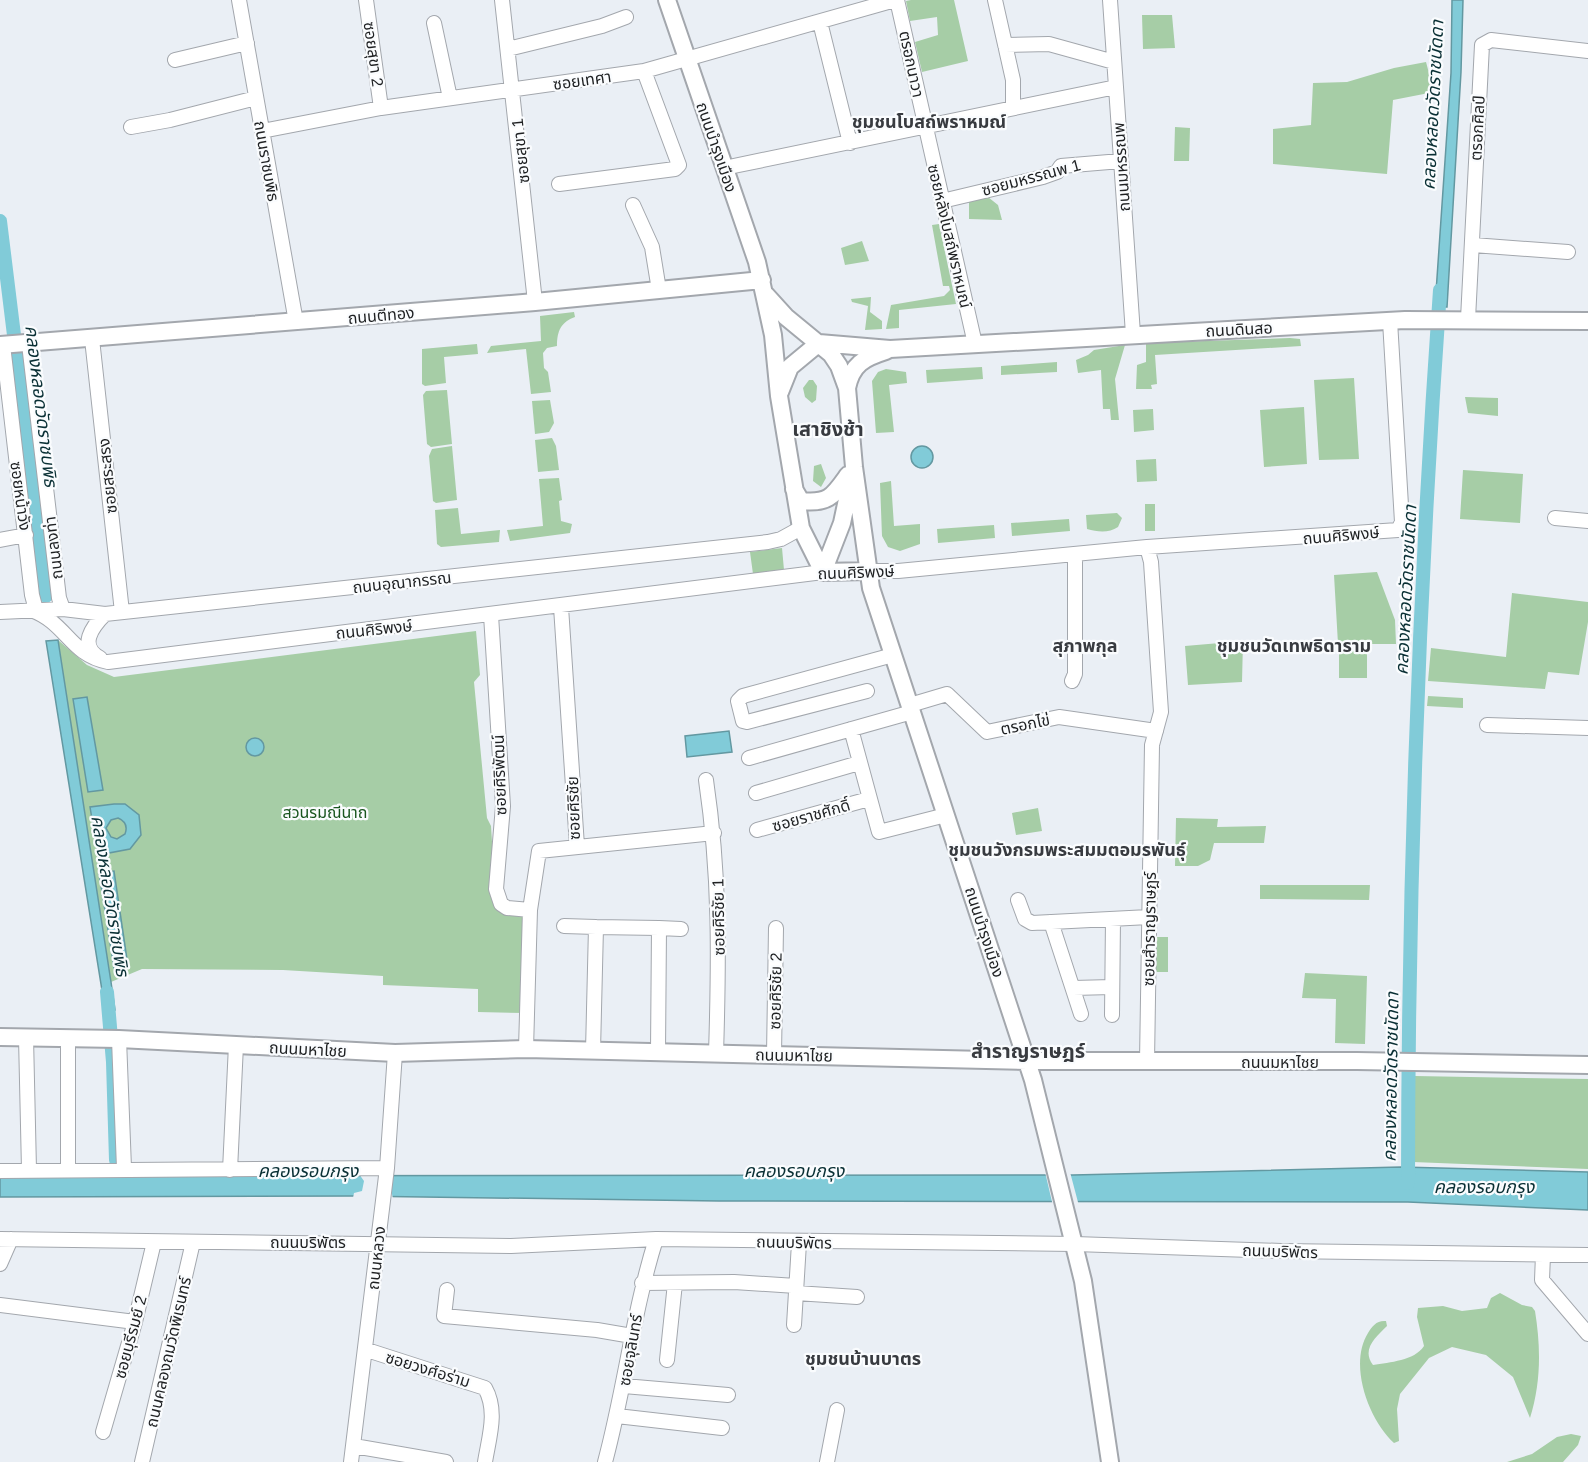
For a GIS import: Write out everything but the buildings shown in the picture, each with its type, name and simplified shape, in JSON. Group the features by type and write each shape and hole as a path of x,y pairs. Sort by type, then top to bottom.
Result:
{"main road":[{"name":"ถนนบำรุงเมือง","path":"667,0 764,287 801,528 823,572"},
{"name":"ถนนบำรุงเมือง","path":"764,287 786,317 819,343 839,366 847,388 854,466 872,591 1027,1061 1051,1147 1075,1244 1110,1462"},
{"name":"ถนนตีทอง","path":"13,345 659,290 764,287"},
{"name":"ถนนดินสอ","path":"819,343 890,349 1437,319 1588,321"},
{"path":"779,396 790,367 819,343"},
{"name":"ถนนดินสอ","path":"847,388 850,373 857,363 890,349"},
{"path":"794,489 801,501 816,503 831,498 854,466"},
{"path":"823,572 842,523 854,466"},
{"name":"ถนนศิริพงษ์","path":"823,572 869,571"},
{"name":"ถนนมหาไชย","path":"0,1037 111,1039 395,1053 526,1049 1027,1061 1588,1065"}],"street":[{"name":"ถนนราชบพิธ","path":"239,0 296,322"},
{"name":"ซอยสุขา 2","path":"366,0 381,108"},
{"name":"ซอยสุขา 1","path":"502,0 535,302"},
{"name":"ซอยเทศา","path":"262,131 381,108 644,71 896,0"},
{"name":"ตรอกนาวา","path":"896,0 926,128"},
{"path":"996,0 1013,80 1013,108"},
{"name":"ถนนมหรรณพ","path":"1110,0 1133,334"},
{"path":"508,49 602,26 626,16"},
{"path":"820,22 850,143"},
{"path":"434,23 450,98"},
{"name":"ตรอกศิลป์","path":"1468,319 1484,42 1491,40 1588,51"},
{"path":"175,60 247,43"},
{"path":"1005,45 1049,44 1114,63"},
{"path":"559,184 675,169 679,165 644,71"},
{"path":"724,168 1116,87"},
{"path":"130,127 170,120 256,98"},
{"name":"ซอยหลังโบสถ์พราหมณ์","path":"926,128 975,344"},
{"name":"ซอยมหรรณพ 1","path":"942,201 1043,177 1057,172 1061,166 1121,161"},
{"path":"633,205 652,247 659,290"},
{"path":"1473,245 1568,252"},
{"name":"ถนนศิริพงษ์","path":"869,571 898,571 1147,548 1398,530 1401,527 1390,321"},
{"name":"ซอยสระสรง","path":"92,339 122,612"},
{"name":"ซอยหน้าวัง","path":"13,345 6,429 26,535 34,610"},
{"name":"ถนนลงท่า","path":"13,345 59,598 63,609"},
{"path":"1555,518 1588,521"},
{"name":"ถนนอุณากรรณ","path":"0,612 63,609 105,614 768,542 781,539 801,528"},
{"path":"0,540 26,535"},
{"name":"ซอยสำราญราษฎร์","path":"1147,548 1151,562 1161,712 1152,745 1147,1062"},
{"path":"1072,681 1075,674 1075,554"},
{"name":"ถนนศิริพงษ์","path":"34,610 54,622 85,655 108,662 561,607 823,572"},
{"name":"ซอยศิริชัย","path":"526,1049 530,910 539,850 577,846 561,607"},
{"path":"105,614 91,628 88,635 95,655 108,662"},
{"name":"ซอยศิริพัฒน์","path":"490,615 503,806 496,889 501,904 507,908 530,910"},
{"path":"867,691 747,722 743,721 738,701 743,696 893,655"},
{"name":"ตรอกไข่","path":"911,709 947,694 987,732 1059,717 1155,731"},
{"path":"749,758 911,709"},
{"path":"1487,725 1588,728"},
{"path":"851,729 869,799"},
{"path":"756,793 859,764"},
{"name":"ซอยศิริชัย 1","path":"706,780 714,833 720,924 717,1054"},
{"name":"ซอยราชศักดิ์","path":"757,830 869,799 879,832 946,815"},
{"path":"577,846 714,833"},
{"path":"1017,900 1028,922 1149,917"},
{"path":"1112,1015 1113,919"},
{"path":"1051,922 1081,1014"},
{"path":"564,926 681,929"},
{"path":"593,1051 596,927"},
{"path":"658,1052 659,928"},
{"name":"ซอยศิริชัย 2","path":"774,1055 776,928"},
{"path":"1073,988 1112,987"},
{"path":"26,1037 29,1170"},
{"path":"68,1038 68,1169"},
{"path":"111,1039 124,1168"},
{"path":"230,1170 236,1045"},
{"name":"ถนนหลวง","path":"351,1462 367,1350 387,1168 395,1053"},
{"path":"0,1171 124,1168 230,1170 387,1168"},
{"path":"0,1264 6,1239"},
{"name":"ถนนบริพัตร","path":"6,1239 154,1242 378,1242 511,1246 656,1239 799,1243 1075,1244 1304,1251 1588,1255"},
{"name":"ซอยจุลินทร์","path":"605,1462 624,1386 642,1283 656,1239"},
{"name":"ซอยบุรีรมย์ 2","path":"103,1432 135,1322 154,1242"},
{"name":"ถนนคลองถมวัดพิเรนทร์","path":"142,1462 193,1242"},
{"path":"794,1325 799,1243"},
{"path":"1543,1255 1542,1280 1588,1334"},
{"path":"642,1283 796,1289 856,1297"},
{"path":"667,1360 675,1283"},
{"path":"447,1290 444,1316 597,1330 632,1336"},
{"path":"0,1305 135,1322"},
{"name":"ซอยวงศ์อร่าม","path":"367,1350 485,1388 493,1411 485,1462"},
{"path":"624,1386 728,1395"},
{"path":"827,1462 837,1410"},
{"path":"617,1416 722,1428"},
{"path":"354,1446 446,1462"}],"green space":[{"path":"954,0 968,61 922,72 915,42 938,35 937,17 910,21 906,1"},
{"path":"1142,15 1172,15 1175,48 1143,49"},
{"path":"1426,62 1434,92 1393,100 1387,174 1273,164 1273,129 1311,125 1313,83 1347,82 1394,68"},
{"path":"1175,127 1190,128 1189,161 1174,161"},
{"path":"983,193 998,205 1002,220 969,219 969,196"},
{"path":"939,224 956,304 899,310 899,328 886,329 891,305 944,296 950,290 949,286 943,286 932,225"},
{"path":"862,241 869,261 845,265 841,248"},
{"path":"871,297 870,312 882,321 882,329 865,330 868,306 852,302 851,299"},
{"path":"574,312 575,317 561,328 557,346 547,348 543,353 544,368 548,372 551,392 531,394 526,349 487,353 491,346 541,341 540,316"},
{"path":"1300,339 1301,346 1155,355 1157,384 1151,385 1152,389 1136,389 1137,365 1146,362 1146,343"},
{"path":"477,344 478,354 444,357 446,383 425,386 422,384 422,349"},
{"path":"1125,345 1115,379 1119,420 1111,420 1110,409 1103,409 1101,370 1078,373 1076,360 1094,350"},
{"path":"1057,362 1057,372 1001,375 1001,366"},
{"path":"982,367 983,379 927,383 926,370"},
{"path":"886,369 906,372 907,383 889,385 894,432 876,433 872,381 878,372"},
{"path":"1354,378 1359,459 1319,460 1314,380"},
{"path":"809,380 813,380 817,386 816,400 812,403 805,397 803,388"},
{"path":"447,390 452,444 431,447 427,444 423,395 426,391"},
{"path":"1465,397 1498,398 1498,416 1468,413"},
{"path":"550,400 554,423 549,432 535,434 532,401"},
{"path":"1304,407 1307,464 1264,467 1260,410"},
{"path":"1153,409 1154,430 1134,432 1133,410"},
{"path":"552,438 556,446 559,470 538,472 535,440"},
{"path":"452,446 457,500 436,503 433,501 429,456 432,449"},
{"path":"1156,459 1157,481 1137,482 1136,460"},
{"path":"821,464 826,478 821,487 813,481 814,466"},
{"path":"1463,470 1523,474 1520,523 1460,519"},
{"path":"559,478 562,500 559,501 561,521 572,524 570,533 510,541 507,530 543,526 539,479"},
{"path":"891,481 894,526 920,524 920,544 900,551 888,547 882,536 880,483"},
{"path":"1145,504 1155,504 1155,531 1145,531"},
{"path":"458,508 461,534 500,530 499,542 441,547 437,544 435,510"},
{"path":"1117,513 1122,518 1115,529 1095,531 1087,529 1086,515"},
{"path":"1069,519 1070,531 1012,536 1011,523"},
{"path":"994,525 995,538 938,543 937,529"},
{"path":"782,548 784,570 753,574 750,552"},
{"path":"1377,572 1395,620 1396,644 1338,644 1334,575"},
{"path":"1512,593 1588,602 1588,622 1579,675 1548,672 1545,689 1428,681 1431,648 1506,657"},
{"name":"สวนรมณีนาถ","path":"476,631 480,675 474,682 487,818 491,826 496,905 528,918 525,1013 478,1012 478,989 383,985 383,976 283,970 142,969 111,982 58,640 87,665 114,677"},
{"path":"1243,641 1242,682 1188,685 1185,646"},
{"path":"1339,651 1367,651 1367,678 1339,678"},
{"path":"1428,696 1463,698 1463,708 1427,706"},
{"path":"1038,808 1042,831 1016,835 1012,813"},
{"path":"1176,818 1218,819 1217,827 1266,826 1264,843 1214,843 1210,860 1198,866 1175,866"},
{"path":"1260,885 1370,885 1369,900 1260,899"},
{"path":"1155,937 1168,937 1168,972 1154,972"},
{"path":"1305,973 1367,976 1365,1044 1335,1043 1336,999 1302,998"},
{"path":"1415,1076 1588,1079 1588,1169 1413,1162"},
{"path":"1500,1293 1522,1305 1532,1307 1535,1311 1539,1365 1530,1418 1513,1377 1486,1355 1452,1347 1429,1358 1400,1394 1397,1409 1399,1441 1394,1443 1377,1421 1370,1407 1361,1376 1362,1346 1371,1328 1377,1323 1386,1321 1387,1326 1369,1349 1373,1365 1401,1360 1414,1355 1424,1346 1417,1317 1418,1308 1443,1306 1462,1311 1487,1308 1491,1298"},
{"path":"1571,1434 1581,1436 1578,1445 1563,1462 1507,1462 1532,1454 1557,1437"}],"water":[{"path":"1452,0 1463,0 1461,72 1447,307 1435,307 1451,73"},
{"path":"918,446 926,446 933,453 933,461 926,468 918,468 911,461 911,453"},
{"path":"58,640 115,1010 105,1009 46,641"},
{"path":"87,697 103,790 88,792 73,699"},
{"path":"729,731 732,752 687,757 685,736"},
{"path":"255,738 261,741 264,747 261,753 255,756 249,753 246,747 249,741"},
{"path":"125,804 139,815 141,835 130,849 98,855 90,807","holes":["118,818 124,822 126,831 117,839 111,837 106,828 111,820"]},
{"path":"114,871 128,966 114,968 99,873"},
{"name":"คลองรอบกรุง","path":"1401,1167 1588,1172 1588,1210 1408,1202 719,1201 354,1196 0,1197 0,1176 1073,1175"}],"pier":[{"path":"1045,1172 1070,1172 1079,1206 1053,1206"},
{"path":"359,1174 394,1174 390,1184 393,1199 353,1198 354,1193 362,1191 364,1181"}],"waterway":[{"name":"คลองหลอดวัดราชบพิธ","path":"0,221 46,596"},
{"name":"คลองหลอดวัดราชนัดดา","path":"1408,1183 1410,960 1416,736 1426,513 1440,290"},
{"name":"คลองหลอดวัดราชบพิธ","path":"107,992 113,1062 116,1160"}],"district":[{"name":"ชุมชนโบสถ์พราหมณ์","path":"929,122"},
{"name":"เสาชิงช้า","path":"828,429"},
{"name":"สุภาพกุล","path":"1085,646"},
{"name":"ชุมชนวัดเทพธิดาราม","path":"1294,646"},
{"name":"ชุมชนวังกรมพระสมมตอมรพันธุ์","path":"1067,850"},
{"name":"สำราญราษฎร์","path":"1028,1051"},
{"name":"ชุมชนบ้านบาตร","path":"863,1359"}]}
